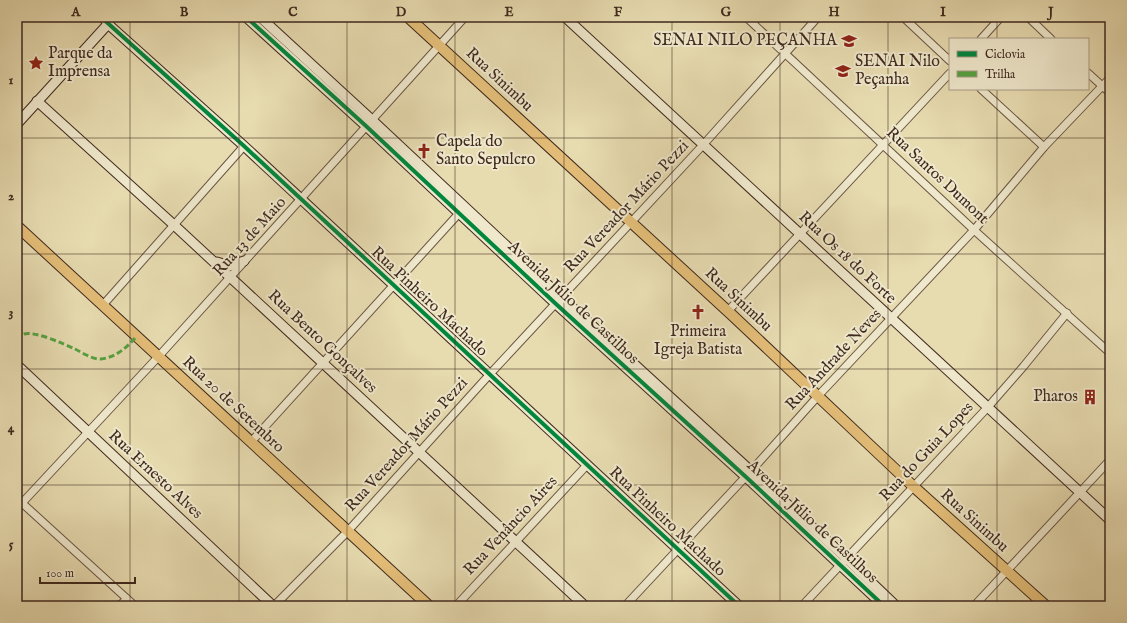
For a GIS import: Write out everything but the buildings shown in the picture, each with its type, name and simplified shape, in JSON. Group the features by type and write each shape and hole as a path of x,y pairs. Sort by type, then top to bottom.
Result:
{"main road":[{"name":"Rua Sinimbu","path":"408,17 728,311 914,487 1008,570 1046,606"},
{"name":"Rua 20 de Setembro","path":"17,226 103,305 161,353 167,364 429,606"}],"street":[{"name":"Rua Pinheiro Machado","path":"101,17 244,146 740,606"},
{"name":"Avenida Júlio de Castilhos","path":"246,17 369,123"},
{"name":"Avenida Júlio de Castilhos","path":"260,17 394,147 509,255 890,605"},
{"name":"Rua 13 de Maio","path":"19,504 161,353 465,17"},
{"name":"Rua Os 18 do Forte","path":"565,17 1110,520"},
{"name":"Rua Santos Dumont","path":"746,17 883,146 974,230 1068,313 1110,353"},
{"name":"Rua Vereador Mário Pezzi","path":"274,606 348,531 490,374 632,223 818,17"},
{"path":"903,17 949,60"},
{"path":"982,38 1001,17"},
{"path":"1028,17 1051,38"},
{"path":"17,124 108,24"},
{"path":"728,311 949,74"},
{"path":"1089,74 1110,94"},
{"name":"Rua Andrade Neves","path":"625,606 679,550 818,396 974,230 1044,147 1110,78"},
{"path":"982,90 1044,147"},
{"name":"Rua Bento Gonçalves","path":"37,101 213,260 585,606"},
{"path":"103,305 244,146"},
{"path":"251,442 322,362 462,210"},
{"path":"213,260 222,265 230,266 244,261"},
{"name":"Rua do Guia Lopes","path":"802,606 988,407 1068,313"},
{"name":"Rua Ernesto Alves","path":"17,365 274,606"},
{"path":"974,606 1110,460"},
{"name":"Rua Venâncio Aires","path":"456,606 587,464"},
{"path":"19,504 135,606"},
{"path":"119,606 127,599"}],"marked path":[{"path":"17,340 24,334 35,334 57,341 90,357 101,359 117,354 137,336"}],"cycle path":[{"path":"101,17 244,146 739,606"},
{"path":"246,17 366,126 556,304 746,477 884,606"}],"place":[{"name":"SENAI NILO PEÇANHA","path":"849,41"},
{"name":"Parque da Imprensa","path":"36,63"},
{"name":"SENAI Nilo Peçanha","path":"843,71"},
{"name":"Capela do Santo Sepulcro","path":"424,151"},
{"name":"Primeira Igreja Batista","path":"698,312"},
{"name":"Pharos","path":"1090,397"}]}
